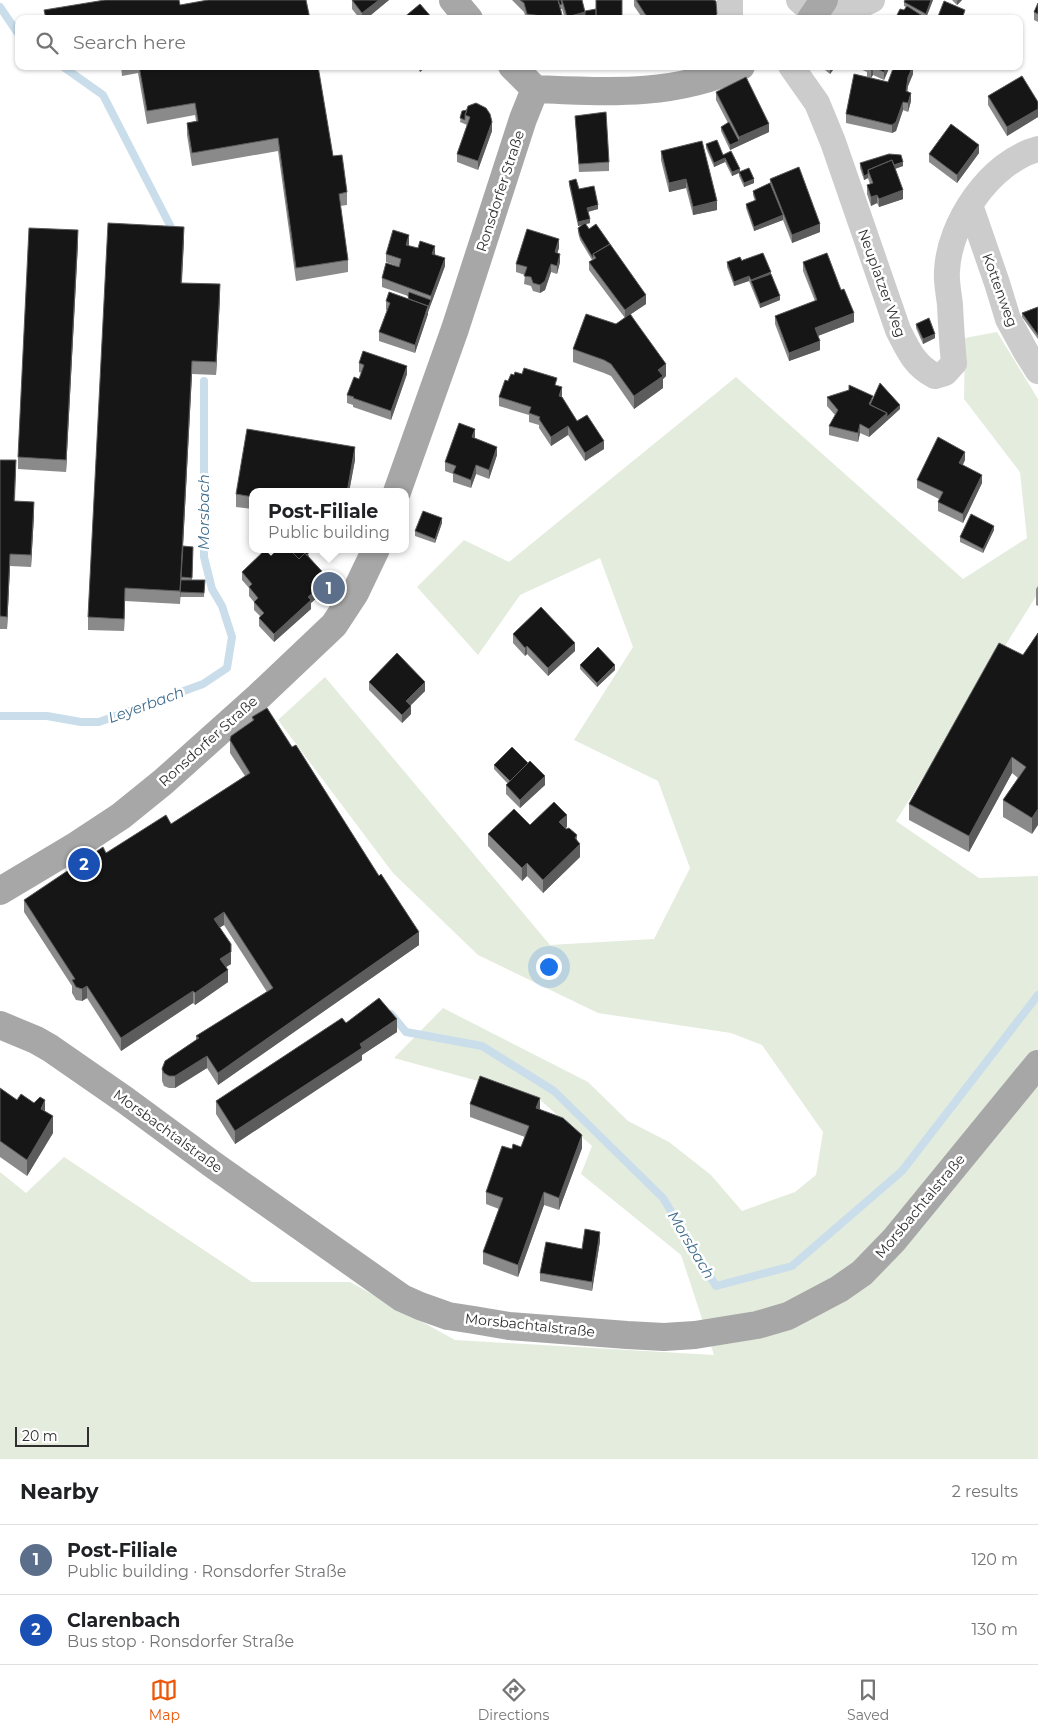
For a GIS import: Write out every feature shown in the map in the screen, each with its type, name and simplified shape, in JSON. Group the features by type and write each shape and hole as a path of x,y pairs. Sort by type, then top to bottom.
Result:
{"main road":[{"path":"453,0 466,15"},
{"path":"516,70 535,89 621,92 660,90 692,83 729,70"},
{"name":"Ronsdorfer Straße","path":"398,488 455,329 523,119 535,89"},
{"name":"Ronsdorfer Straße","path":"0,891 77,846 121,816 258,697 334,625 355,593 374,553"},
{"name":"Morsbachtalstraße","path":"0,1025 50,1048 402,1298 448,1316 509,1326 664,1337 704,1334 756,1325 788,1316 839,1289 862,1273 894,1240 1038,1064"}],"street":[{"path":"730,0 730,15"},
{"path":"812,8 838,11 859,6 872,0"},
{"name":"Neuplatzer Weg","path":"794,70 817,103 833,142 898,330 911,355 924,370 935,376 946,373 954,363 946,272 951,246 958,225 970,205 990,180 1006,166 1038,149"},
{"name":"Kottenweg","path":"970,205 998,283 1008,319 1038,371"}],"green space":[{"path":"997,332 1038,399 1038,593 896,821 979,878 1038,876 1038,1459 0,1459 0,1172 26,1193 64,1157 252,1282 350,1282 455,1340 714,1355 681,1255 581,1174 592,1146 537,1097 394,1058 443,1008 588,1082 628,1121 669,1142 711,1175 742,1211 795,1192 816,1175 823,1132 762,1045 731,1033 598,1013 478,955 393,873 278,720 325,677 550,945 654,939 690,868 658,781 574,740 633,647 600,558 520,595 478,655 417,587 464,540 509,562 736,377 963,579 1027,538 1020,472 964,399 965,338"}],"building":[{"path":"105,0 179,0 180,5 208,0 306,0 309,15 45,15 44,10"},
{"path":"352,0 379,0 362,13"},
{"path":"520,0 558,0 562,15 527,14 524,3"},
{"path":"562,0 582,0 585,12 566,15"},
{"path":"596,0 622,0 622,15 596,15"},
{"path":"636,0 716,1 716,15 645,14"},
{"path":"905,0 931,0 926,14 904,2"},
{"path":"944,1 965,10 963,15 939,15"},
{"path":"1038,3 1038,14 1034,12"},
{"path":"420,4 430,15 407,15"},
{"path":"907,6 921,15 897,15 900,9 904,10"},
{"path":"596,9 596,15 585,15 585,11"},
{"path":"140,70 319,70 333,156 342,155 347,192 339,194 348,260 296,268 278,138 192,153 187,123 198,121 195,103 147,111"},
{"path":"892,70 911,70 906,91 911,93 908,103 903,102 896,122 892,125 846,114 854,74 888,82"},
{"path":"1022,76 1038,102 1038,109 1007,127 988,96"},
{"path":"746,77 769,124 739,137 716,92"},
{"path":"476,103 486,108 492,122 478,161 457,154 470,117 465,115 468,106"},
{"path":"467,110 465,120 460,118 462,111"},
{"path":"606,112 609,162 579,164 575,116"},
{"path":"729,122 739,141 730,145 721,127"},
{"path":"951,124 979,145 957,175 929,154"},
{"path":"717,140 723,155 731,151 740,169 732,172 725,158 714,163 706,144"},
{"path":"702,141 717,201 693,207 686,179 669,183 661,151"},
{"path":"889,154 901,155 903,162 894,165 892,160 868,170 868,174 864,176 860,163"},
{"path":"892,160 903,190 879,199 877,195 871,197 867,185 873,183 868,170"},
{"path":"799,167 820,224 792,235 770,179"},
{"path":"749,168 754,179 744,183 739,172"},
{"path":"576,179 579,189 594,186 598,205 587,208 590,219 578,222 569,181"},
{"path":"770,183 783,215 754,227 746,204 756,200 753,191"},
{"path":"108,223 184,227 181,283 220,284 216,362 192,361 180,591 125,588 124,619 88,617"},
{"path":"585,223 589,229 596,224 610,244 593,254 593,258 580,236 578,228"},
{"path":"29,228 78,230 66,460 18,457"},
{"path":"527,229 559,239 555,252 560,254 557,266 551,264 545,281 540,285 533,283 531,277 524,276 527,267 516,264"},
{"path":"393,230 409,235 406,245 418,248 420,241 435,246 432,254 445,258 431,296 382,278 386,263 399,267 401,259 386,254"},
{"path":"610,244 646,295 625,310 589,262 596,258 593,254"},
{"path":"763,253 771,272 751,280 749,276 734,282 727,262 740,257 742,261"},
{"path":"827,253 841,290 844,289 854,313 815,328 820,341 789,353 775,316 817,300 803,262"},
{"path":"771,274 780,296 760,304 751,281"},
{"path":"389,292 428,306 415,345 379,332 390,303 386,301"},
{"path":"409,292 431,300 428,307 409,299"},
{"path":"1038,307 1038,335 1022,313"},
{"path":"586,314 616,324 630,314 666,364 658,370 663,376 634,396 611,364 573,349"},
{"path":"929,318 935,334 923,339 916,324"},
{"path":"363,351 407,366 391,411 347,395 354,377 359,379 364,365 359,363"},
{"path":"524,368 557,378 555,385 562,387 559,396 562,397 577,421 587,415 604,441 585,453 568,426 551,437 539,419 540,417 529,413 531,407 499,397 505,380 508,381 511,374 514,375 515,372 522,374"},
{"path":"880,383 900,405 887,417 887,413 870,405"},
{"path":"849,385 873,396 869,404 887,413 869,429 860,424 858,433 829,426 838,410 827,397 849,390"},
{"path":"459,423 475,429 472,437 497,447 489,470 476,465 471,480 453,473 456,466 445,462"},
{"path":"247,429 355,447 348,488 249,488 249,496 236,494"},
{"path":"938,437 965,452 959,463 982,475 963,514 938,502 943,492 917,480"},
{"path":"0,460 16,460 14,501 34,502 31,555 10,554 7,617 0,616"},
{"path":"423,511 442,518 435,539 415,531"},
{"path":"971,514 994,526 983,549 960,537"},
{"path":"183,546 193,547 192,578 181,577"},
{"path":"262,553 268,553 271,556 274,553 293,553 299,559 305,553 329,579 308,597 311,600 274,634 259,618 264,613 254,602 258,598 249,587 252,584 242,572"},
{"path":"293,553 305,553 299,559"},
{"path":"181,580 205,580 204,593 180,592"},
{"path":"541,607 575,643 548,668 527,646 525,648 513,634"},
{"path":"1038,633 1038,809 1032,818 1003,800 1026,767 1012,757 969,836 909,804 999,643 1023,655"},
{"path":"598,647 615,665 597,683 580,665"},
{"path":"397,653 425,682 406,701 411,706 402,715 369,682"},
{"path":"267,708 292,747 296,745 379,876 381,874 419,932 218,1073 207,1056 175,1076 169,1076 162,1069 165,1061 199,1038 196,1036 273,988 224,912 214,919 231,944 231,952 220,959 228,970 195,993 193,991 121,1038 87,986 82,989 76,987 72,980 75,979 24,900 103,847 106,853 166,815 171,824 250,773 230,740 231,736 254,720 252,717"},
{"path":"512,747 528,763 510,781 494,765"},
{"path":"530,761 545,776 520,800 506,785"},
{"path":"554,802 567,815 559,822 566,829 569,828 577,835 575,838 580,844 543,880 527,863 522,868 488,834 514,809 530,825"},
{"path":"379,998 397,1019 360,1044 362,1048 235,1131 216,1101 342,1018 346,1023"},
{"path":"480,1076 540,1098 536,1108 563,1118 582,1135 559,1198 544,1192 518,1265 483,1252 503,1198 486,1192 502,1146 512,1149 513,1144 521,1147 529,1126 470,1104"},
{"path":"0,1088 17,1100 21,1094 34,1103 40,1097 45,1100 41,1109 53,1116 27,1160 0,1141"},
{"path":"585,1229 600,1232 592,1282 540,1273 546,1242 582,1249"}],"waterway":[{"name":"Morsbach","path":"0,7 15,29"},
{"name":"Morsbach","path":"68,70 103,95 174,233"},
{"name":"Morsbach","path":"0,716 47,716 81,722 99,722 203,684 227,668 232,637 222,606 212,589 204,557 204,381"},
{"name":"Morsbach","path":"391,1014 406,1032 482,1046 554,1091 663,1198 716,1286 792,1266 902,1171 1038,995"}],"place":[{"name":"Post-Filiale","path":"329,588"},
{"name":"Clarenbach","path":"84,864"}],"water label":[{"name":"Leyerbach","path":"146,705"}]}
